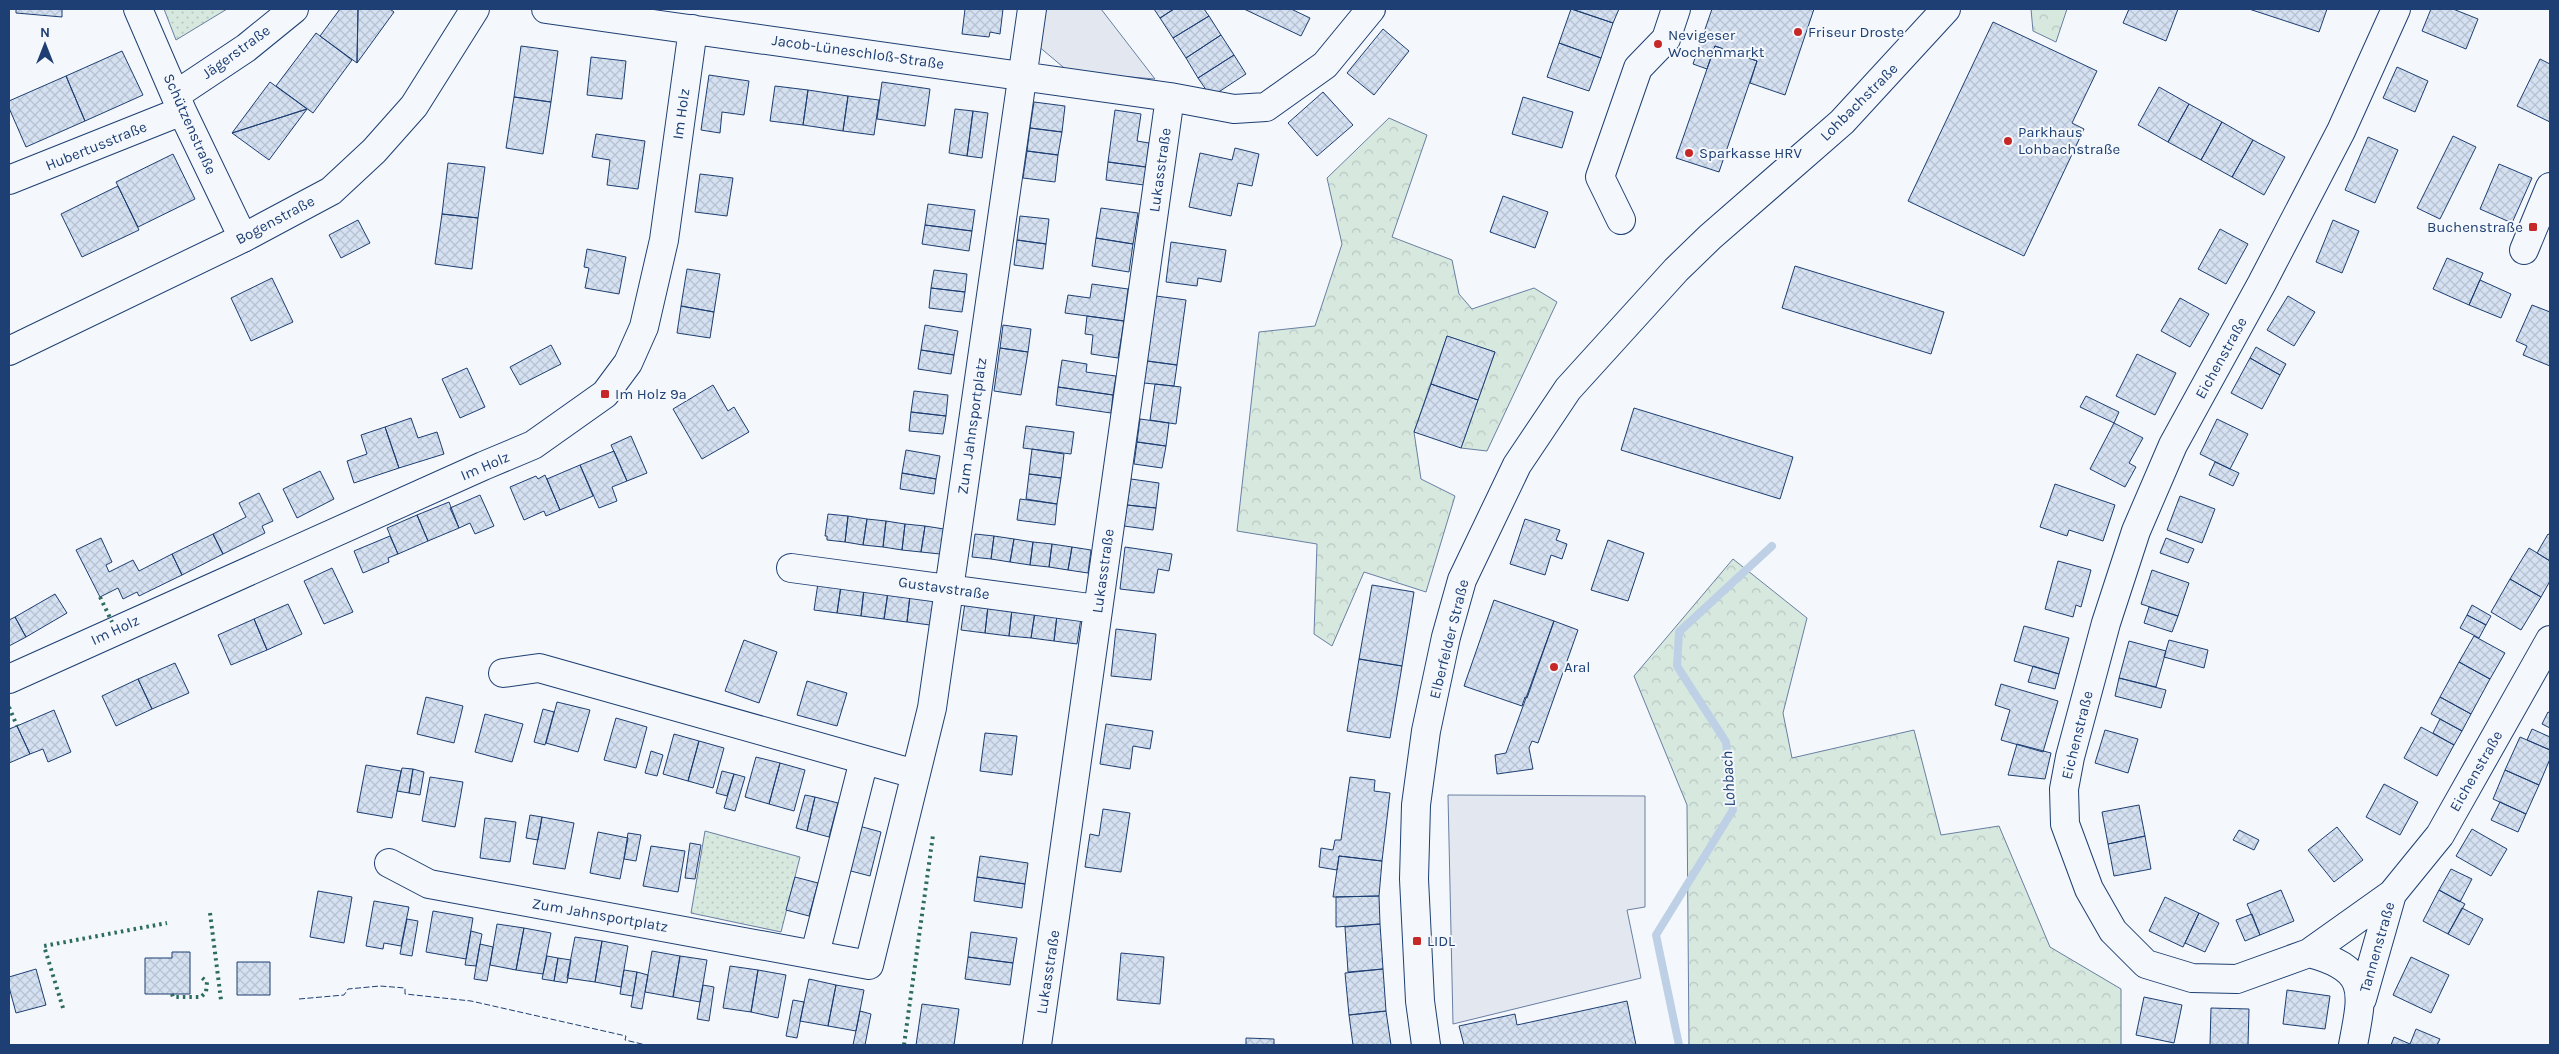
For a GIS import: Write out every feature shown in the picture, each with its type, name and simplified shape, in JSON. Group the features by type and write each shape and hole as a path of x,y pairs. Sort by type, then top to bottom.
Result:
{"street":[{"name":"Schützenstraße","path":"138,9 243,238"},
{"name":"Jägerstraße","path":"180,102 294,9"},
{"name":"Bogenstraße","path":"9,351 243,238 330,191 374,151 414,106 475,9"},
{"name":"Jacob-Lüneschloß-Straße","path":"546,9 1170,97 1234,109 1266,107 1325,65 1371,9"},
{"name":"Zum Jahnsportplatz","path":"389,863 429,884 869,965 932,708 1024,76 1032,9"},
{"path":"1621,220 1600,176 1638,68 1666,39 1676,9"},
{"name":"Lohbachstraße","path":"1676,270 1710,237 1842,122 1946,9"},
{"name":"Eichenstraße","path":"2396,9 2341,131 2262,282 2173,445 2136,531 2106,623 2070,756 2064,788 2065,824 2089,888 2114,931 2146,964 2192,978 2237,978 2309,953 2392,894 2440,835 2550,640"},
{"name":"Im Holz","path":"9,679 483,466 534,445 605,394 628,363 644,327 664,240 693,29"},
{"name":"Lukasstraße","path":"1037,1045 1059,901 1097,609 1170,97"},
{"name":"Hubertusstraße","path":"9,180 180,102"},
{"path":"2524,250 2550,187"},
{"name":"Elberfelder Straße","path":"1426,1045 1420,1001 1414,878 1416,804 1426,731 1446,637 1462,580 1518,465 1568,389 1676,270"},
{"name":"Gustavstraße","path":"791,568 1097,609"},
{"path":"502,673 539,668 915,774"},
{"path":"815,954 864,760"},
{"name":"Tannenstraße","path":"2354,1045 2362,999 2392,894"},
{"name":"Tannenstraße","path":"2309,953 2335,960 2355,976 2362,999"}],"green space":[{"path":"164,9 227,9 176,40"},
{"path":"2031,9 2067,9 2056,42 2033,31"},
{"path":"1389,118 1427,135 1392,237 1452,260 1459,294 1472,309 1534,288 1557,302 1487,451 1461,448 1495,352 1447,336 1414,432 1421,479 1455,496 1426,592 1364,572 1332,646 1314,634 1317,544 1237,531 1259,332 1315,326 1342,244 1327,178"},
{"path":"1733,559 1807,618 1783,713 1792,758 1914,730 1941,835 1999,826 2050,947 2121,989 2121,1045 1689,1045 1687,805 1634,676"},
{"path":"705,831 800,857 781,932 691,913"}],"shaded area":[{"path":"1046,9 1101,9 1155,79 1069,72 1037,45"},
{"path":"1448,795 1645,796 1645,907 1627,910 1641,978 1453,1024"}],"building":[{"path":"16,9 62,9 62,17 16,13"},
{"path":"340,9 358,9 357,63 320,36"},
{"path":"358,9 390,9 394,12 357,63"},
{"path":"965,9 1003,9 1000,34 990,32 989,37 962,34"},
{"path":"1154,9 1174,9 1160,18"},
{"path":"1174,9 1204,9 1209,16 1173,38 1160,18"},
{"path":"1244,9 1291,9 1310,18 1301,36"},
{"path":"1571,9 1613,23 1601,58 1559,43"},
{"path":"1572,9 1619,9 1613,23"},
{"path":"1712,9 1814,9 1785,95 1750,83 1757,61 1715,46 1707,69 1693,64"},
{"path":"2129,9 2178,9 2166,41 2123,23"},
{"path":"2249,9 2327,9 2319,32"},
{"path":"2431,9 2453,9 2478,19 2466,49 2422,31"},
{"path":"1209,16 1221,35 1186,58 1173,38"},
{"name":"Parkhaus Lohbachstraße","path":"1993,22 2097,71 2072,123 2084,129 2024,256 1908,201"},
{"path":"1383,29 1409,51 1374,95 1347,73"},
{"path":"316,33 352,60 313,113 276,86"},
{"path":"1221,35 1234,55 1198,78 1186,58"},
{"path":"1559,43 1601,58 1589,91 1547,77"},
{"path":"521,46 558,51 551,102 514,97"},
{"path":"1715,46 1757,61 1719,172 1676,158"},
{"path":"122,51 143,95 85,121 66,76"},
{"path":"1234,55 1246,74 1211,97 1198,78"},
{"path":"591,57 626,61 622,99 587,95"},
{"path":"2540,59 2550,64 2550,122 2517,106"},
{"path":"2397,67 2428,81 2415,112 2383,98"},
{"path":"709,75 749,81 744,115 722,112 720,133 701,130"},
{"path":"66,76 85,121 26,147 9,108 9,101"},
{"path":"270,82 307,109 232,133"},
{"path":"882,82 930,89 925,126 877,119"},
{"path":"775,86 808,90 803,125 770,121"},
{"path":"2159,87 2189,104 2168,142 2138,125"},
{"path":"808,90 848,96 843,131 803,125"},
{"path":"1323,92 1353,125 1317,156 1288,123"},
{"path":"848,96 879,100 874,135 843,131"},
{"path":"514,97 551,102 543,154 506,148"},
{"path":"1523,97 1573,112 1562,148 1512,134"},
{"path":"1034,102 1065,106 1062,132 1030,128"},
{"path":"2189,104 2222,122 2201,160 2168,142"},
{"path":"307,109 269,160 232,133"},
{"path":"955,109 973,111 967,156 949,153"},
{"path":"1115,110 1141,114 1137,141 1149,143 1146,167 1108,162"},
{"path":"973,111 988,113 982,158 967,156"},
{"path":"2222,122 2253,140 2232,177 2201,160"},
{"path":"1030,128 1062,132 1058,155 1027,151"},
{"path":"596,134 645,141 638,189 607,185 610,160 592,157"},
{"path":"2453,136 2476,147 2440,219 2417,208"},
{"path":"2368,137 2398,150 2375,203 2345,190"},
{"path":"2253,140 2285,157 2264,195 2232,177"},
{"path":"1235,148 1259,154 1252,186 1238,183 1231,216 1189,207 1200,153 1232,160"},
{"path":"1027,151 1058,155 1055,182 1023,178"},
{"path":"173,154 195,199 138,227 116,182"},
{"path":"1108,162 1146,167 1144,185 1106,180"},
{"path":"448,163 485,167 478,218 442,214"},
{"path":"2499,164 2532,178 2512,223 2480,209"},
{"path":"700,174 733,178 727,216 695,212"},
{"path":"118,186 139,230 82,257 61,214"},
{"path":"1503,196 1548,212 1535,248 1490,232"},
{"path":"928,204 975,210 972,231 925,225"},
{"path":"1101,208 1138,213 1133,244 1096,238"},
{"path":"442,214 478,218 472,269 435,264"},
{"path":"1020,216 1049,219 1046,244 1017,240"},
{"path":"358,220 370,243 341,258 329,235"},
{"path":"2333,220 2359,231 2342,273 2316,262"},
{"path":"925,225 972,231 969,251 922,244"},
{"path":"2220,229 2248,244 2226,284 2198,269"},
{"path":"1096,238 1133,244 1129,272 1092,266"},
{"path":"1017,240 1046,244 1043,269 1014,265"},
{"path":"1171,242 1226,250 1221,282 1198,278 1197,286 1166,282"},
{"path":"587,249 626,257 619,294 585,288 589,268 584,267"},
{"path":"2447,258 2483,273 2469,305 2433,289"},
{"path":"1795,266 1944,312 1931,354 1782,308"},
{"path":"687,269 720,274 714,312 681,306"},
{"path":"934,270 967,274 965,292 931,288"},
{"path":"272,278 293,322 251,341 231,298"},
{"path":"2480,280 2511,294 2501,318 2469,305"},
{"path":"1092,284 1128,289 1124,321 1065,313 1068,295 1090,298"},
{"path":"931,288 965,292 962,312 929,308"},
{"path":"1156,296 1186,300 1177,365 1147,361"},
{"path":"2288,296 2315,312 2294,346 2267,330"},
{"path":"2180,298 2209,314 2190,347 2161,331"},
{"path":"2532,305 2550,312 2550,366 2523,355 2527,346 2516,341"},
{"path":"681,306 714,312 710,338 677,333"},
{"path":"1087,316 1124,321 1118,358 1091,354 1093,335 1085,334"},
{"path":"925,325 958,331 954,355 921,350"},
{"path":"1003,325 1031,329 1028,352 1000,348"},
{"path":"1447,336 1495,352 1478,400 1431,384"},
{"path":"551,345 561,364 520,385 510,367"},
{"path":"2256,347 2286,364 2280,375 2250,358"},
{"path":"1000,348 1028,352 1021,395 994,391"},
{"path":"921,350 954,355 951,374 918,369"},
{"path":"2137,354 2176,373 2155,415 2116,396"},
{"path":"2250,358 2280,375 2262,409 2231,393"},
{"path":"1062,360 1087,364 1086,372 1116,376 1113,395 1058,387"},
{"path":"1147,361 1177,365 1174,386 1144,383"},
{"path":"467,368 485,407 460,418 442,379"},
{"path":"1155,384 1181,387 1176,424 1150,420"},
{"path":"1431,384 1478,400 1461,448 1414,432"},
{"path":"713,385 728,411 734,407 749,432 702,459 673,409"},
{"path":"1058,387 1113,395 1111,413 1056,405"},
{"path":"914,391 948,395 946,416 911,412"},
{"path":"2086,396 2119,412 2114,423 2080,407"},
{"path":"1634,408 1793,457 1780,499 1621,450"},
{"path":"911,412 946,416 943,434 909,431"},
{"path":"411,418 418,438 437,432 444,454 399,468 385,427"},
{"path":"1140,419 1169,423 1166,446 1137,442"},
{"path":"2217,419 2248,434 2230,469 2200,454"},
{"path":"2114,423 2143,438 2129,463 2136,467 2125,487 2090,469"},
{"path":"1026,426 1074,432 1071,454 1023,448"},
{"path":"385,427 399,468 354,483 347,461 367,454 361,435"},
{"path":"631,436 647,473 627,481 611,445"},
{"path":"1137,442 1166,446 1162,468 1134,464"},
{"path":"1032,449 1064,454 1061,478 1029,474"},
{"path":"906,450 940,456 936,479 902,473"},
{"path":"614,451 627,481 612,487 617,501 599,508 580,465"},
{"path":"2215,462 2239,473 2233,486 2209,475"},
{"path":"580,465 593,496 560,510 547,479"},
{"path":"320,471 334,499 297,518 283,489"},
{"path":"902,473 936,479 934,494 900,489"},
{"path":"1029,474 1061,478 1057,504 1026,499"},
{"path":"545,475 560,510 546,516 544,511 524,520 510,487 536,476 538,479"},
{"path":"1131,479 1159,483 1156,508 1127,505"},
{"path":"2055,484 2115,505 2103,541 2069,530 2067,536 2040,527"},
{"path":"259,493 273,521 262,526 265,533 223,554 213,534 246,517 239,503"},
{"path":"480,495 494,526 475,534 470,523 459,528 450,508"},
{"path":"2180,496 2215,509 2202,543 2167,530"},
{"path":"1020,499 1057,504 1055,525 1017,520"},
{"path":"449,502 459,528 428,541 417,515"},
{"path":"1127,505 1156,508 1153,530 1124,526"},
{"path":"828,514 848,516 845,542 827,540 827,536 825,536"},
{"path":"417,515 428,541 398,554 387,528"},
{"path":"848,516 867,519 863,545 845,542"},
{"path":"867,519 886,521 883,547 863,545"},
{"path":"1525,519 1560,530 1556,540 1567,544 1562,559 1551,555 1545,575 1510,564"},
{"path":"886,521 905,524 902,550 883,547"},
{"path":"905,524 925,526 921,552 902,550"},
{"path":"925,526 944,529 940,554 921,552"},
{"path":"213,534 223,554 182,575 172,554"},
{"path":"975,534 994,536 991,559 972,557"},
{"path":"2548,534 2550,535 2550,561 2537,553"},
{"path":"390,536 398,554 388,558 389,562 363,573 354,551"},
{"path":"994,536 1014,539 1010,562 991,559"},
{"path":"101,538 112,562 106,565 109,572 133,560 139,571 172,554 182,575 139,596 137,592 123,599 118,588 100,597 76,550"},
{"path":"2166,538 2194,549 2188,563 2160,553"},
{"path":"1014,539 1033,542 1030,565 1010,562"},
{"path":"1608,540 1644,553 1628,601 1591,590"},
{"path":"1033,542 1052,544 1049,567 1030,565"},
{"path":"1052,544 1072,547 1068,570 1049,567"},
{"path":"1072,547 1091,550 1088,573 1068,570"},
{"path":"1125,547 1172,554 1169,571 1158,569 1154,593 1120,589"},
{"path":"2529,548 2550,561 2550,581 2541,597 2510,579"},
{"path":"2058,561 2091,570 2081,607 2076,605 2073,617 2045,609"},
{"path":"332,568 353,612 324,624 304,581"},
{"path":"2152,570 2189,583 2178,616 2141,604"},
{"path":"2510,579 2541,597 2521,630 2491,612"},
{"path":"818,583 841,586 837,613 814,610"},
{"path":"1372,585 1414,592 1402,666 1359,659"},
{"path":"841,586 864,589 861,616 837,613"},
{"path":"864,589 888,592 884,619 861,616"},
{"path":"888,592 910,595 907,622 884,619"},
{"path":"55,594 67,613 26,637 15,617"},
{"path":"910,595 934,599 930,625 907,622"},
{"path":"1494,600 1554,621 1527,698 1525,697 1522,706 1464,686"},
{"path":"965,603 988,606 985,633 961,630"},
{"path":"288,604 302,634 267,650 254,619"},
{"path":"2472,605 2491,616 2486,625 2467,615"},
{"path":"988,606 1012,609 1009,636 985,633"},
{"path":"2149,607 2178,616 2172,632 2144,623"},
{"path":"1012,609 1035,612 1031,638 1009,636"},
{"path":"1035,612 1057,615 1054,641 1031,638"},
{"path":"1057,615 1081,618 1077,644 1054,641"},
{"path":"2467,615 2486,625 2479,638 2460,628"},
{"path":"15,617 26,637 9,646 9,620"},
{"path":"254,619 267,650 231,665 218,635"},
{"path":"1554,621 1578,630 1538,743 1532,741 1529,748 1533,769 1497,774 1495,755 1506,753"},
{"path":"2024,626 2069,638 2059,674 2014,661"},
{"path":"1116,629 1156,634 1151,680 1111,676"},
{"path":"2474,636 2505,653 2490,679 2459,662"},
{"path":"744,640 777,652 759,703 725,691"},
{"path":"2169,640 2208,650 2204,668 2164,657"},
{"path":"2129,641 2166,651 2156,687 2119,678"},
{"path":"1359,659 1402,666 1390,738 1347,731"},
{"path":"2459,662 2490,679 2471,714 2440,697"},
{"path":"175,663 189,693 152,709 138,679"},
{"path":"2033,666 2059,674 2055,689 2028,682"},
{"path":"2119,678 2166,690 2161,708 2115,696"},
{"path":"138,679 152,709 116,726 102,696"},
{"path":"807,681 847,693 837,726 797,715"},
{"path":"2001,684 2058,701 2043,752 2001,740 2010,710 1995,705"},
{"path":"426,697 463,706 454,743 417,734"},
{"path":"2440,697 2471,714 2462,731 2431,714"},
{"path":"557,702 590,710 578,752 546,743"},
{"path":"543,709 554,712 545,745 534,742"},
{"path":"54,710 71,752 48,762 43,749 30,754 17,726"},
{"path":"2548,712 2550,713 2550,728 2542,724"},
{"path":"485,714 523,724 512,762 475,752"},
{"path":"616,718 647,727 636,768 604,760"},
{"path":"2440,719 2462,731 2454,745 2433,733"},
{"path":"1106,724 1153,731 1150,749 1133,746 1130,769 1100,764"},
{"path":"17,726 30,754 9,763 9,729"},
{"path":"2421,727 2454,745 2437,776 2404,758"},
{"path":"2532,729 2550,737 2550,750 2527,740"},
{"path":"2105,730 2138,739 2128,773 2095,763"},
{"path":"985,733 1017,736 1012,775 980,771"},
{"path":"674,734 699,741 688,781 663,774"},
{"path":"2520,737 2550,750 2550,759 2539,785 2505,770"},
{"path":"699,741 724,748 713,788 688,781"},
{"path":"2017,744 2051,753 2045,779 2008,775"},
{"path":"651,751 663,755 657,776 645,773"},
{"path":"756,757 780,763 769,804 745,797"},
{"path":"780,763 805,770 794,811 769,804"},
{"path":"366,765 401,771 392,818 357,812"},
{"path":"402,768 413,769 409,793 397,791"},
{"path":"413,769 424,772 420,795 409,793"},
{"path":"2505,770 2539,785 2526,814 2493,799"},
{"path":"722,771 734,774 727,796 716,793"},
{"path":"734,774 745,777 735,811 724,808"},
{"path":"430,777 463,782 455,827 422,821"},
{"path":"1350,777 1375,780 1374,791 1390,793 1382,861 1339,856 1337,870 1319,867 1321,848 1333,850 1335,840 1341,840"},
{"path":"2384,784 2418,802 2400,835 2366,817"},
{"path":"805,795 815,797 807,831 796,828"},
{"path":"815,797 838,803 829,837 807,831"},
{"path":"2500,802 2526,814 2518,832 2491,820"},
{"path":"2139,805 2145,836 2108,844 2102,812"},
{"path":"1103,809 1130,813 1121,872 1085,867 1090,834 1099,836"},
{"path":"530,815 542,817 538,840 526,838"},
{"path":"542,817 574,823 565,869 533,864"},
{"path":"485,818 516,822 510,862 480,858"},
{"path":"859,826 881,832 870,876 847,870"},
{"path":"2337,827 2363,860 2334,882 2308,850"},
{"path":"2472,829 2507,849 2491,876 2456,856"},
{"path":"2239,830 2259,840 2254,850 2233,840"},
{"path":"598,832 628,838 620,879 590,873"},
{"path":"628,833 641,835 636,861 624,859"},
{"path":"2145,836 2151,869 2114,876 2108,844"},
{"path":"690,843 701,845 695,879 685,878"},
{"path":"651,846 685,851 678,892 643,886"},
{"path":"980,856 1028,863 1025,884 977,877"},
{"path":"1339,856 1382,861 1379,896 1333,897"},
{"path":"2451,869 2472,879 2460,902 2439,890"},
{"path":"795,877 818,883 809,916 786,910"},
{"path":"977,877 1025,884 1022,908 974,901"},
{"path":"2281,890 2294,921 2260,935 2247,904"},
{"path":"2439,890 2465,904 2448,934 2423,921"},
{"path":"318,891 352,897 344,943 310,937"},
{"path":"1379,896 1380,924 1336,927 1336,897"},
{"path":"2165,897 2199,913 2183,947 2149,931"},
{"path":"374,901 409,907 401,946 384,943 383,949 366,946"},
{"path":"2462,908 2483,919 2469,945 2448,934"},
{"path":"433,911 473,918 466,959 426,952"},
{"path":"2199,913 2219,923 2205,952 2185,943"},
{"path":"2252,914 2260,935 2245,941 2236,920"},
{"path":"407,919 418,921 412,956 400,954"},
{"path":"497,924 524,928 516,970 490,965"},
{"path":"1380,924 1383,969 1348,972 1345,927"},
{"path":"524,928 551,933 543,974 516,970"},
{"path":"471,931 482,934 476,966 465,965"},
{"path":"971,932 1017,938 1013,963 968,957"},
{"path":"575,937 602,941 595,982 567,978"},
{"path":"602,941 628,946 621,987 595,982"},
{"path":"480,944 493,947 487,981 474,979"},
{"path":"652,951 680,956 673,997 645,992"},
{"path":"172,952 190,952 190,994 145,994 145,958 172,958"},
{"path":"1121,953 1164,957 1160,1004 1117,1000"},
{"path":"547,956 558,958 554,981 542,979"},
{"path":"680,956 707,960 700,1002 673,997"},
{"path":"968,957 1013,963 1010,985 965,979"},
{"path":"2411,957 2449,975 2431,1013 2393,995"},
{"path":"558,958 571,960 567,983 554,981"},
{"path":"237,962 270,962 270,995 237,995"},
{"path":"730,966 758,970 751,1012 723,1008"},
{"path":"36,969 46,1005 16,1013 9,987 9,977"},
{"path":"1383,969 1386,1011 1349,1015 1345,973"},
{"path":"624,970 637,972 633,996 620,994"},
{"path":"758,970 786,975 778,1018 751,1012"},
{"path":"637,972 648,975 642,1009 631,1007"},
{"path":"809,979 836,985 828,1026 800,1021"},
{"path":"703,985 714,987 709,1021 697,1019"},
{"path":"836,985 864,990 856,1031 828,1026"},
{"path":"2287,990 2330,996 2325,1029 2283,1024"},
{"path":"2144,997 2182,1005 2174,1043 2136,1035"},
{"path":"793,1000 804,1002 797,1038 786,1036"},
{"path":"1627,1001 1636,1045 1464,1045 1459,1026 1515,1014 1517,1025"},
{"path":"922,1004 959,1009 954,1045 916,1045"},
{"path":"2211,1008 2249,1009 2248,1045 2210,1045"},
{"path":"860,1011 871,1014 865,1045 853,1045"},
{"path":"1386,1011 1391,1045 1353,1045 1349,1015"},
{"path":"2416,1029 2440,1039 2437,1045 2391,1045 2394,1037 2410,1044"},
{"path":"1246,1038 1274,1039 1274,1045 1246,1045"}],"waterway":[{"name":"Lohbach","path":"1679,1045 1656,935 1733,810 1726,742 1677,666 1679,632 1772,546"}],"hedge":[{"path":"100,597 112,622"},
{"path":"9,707 17,726"},
{"path":"904,1045 933,835"},
{"path":"210,913 221,1000"},
{"path":"63,1008 44,946 167,923"},
{"path":"172,994 173,997 201,997 206,992 207,982 200,976"}],"fence":[{"path":"299,999 344,995 348,989 380,986 405,988 405,994 471,1001 626,1036 625,1040 646,1045"}],"place":[{"name":"Friseur Droste","path":"1798,32"},
{"name":"Nevigeser Wochenmarkt","path":"1658,44"},
{"name":"Parkhaus Lohbachstraße","path":"2008,141"},
{"name":"Sparkasse HRV","path":"1689,153"},
{"name":"Buchenstraße","path":"2533,227"},
{"name":"Im Holz 9a","path":"605,394"},
{"name":"Aral","path":"1554,667"},
{"name":"LIDL","path":"1417,941"}]}
